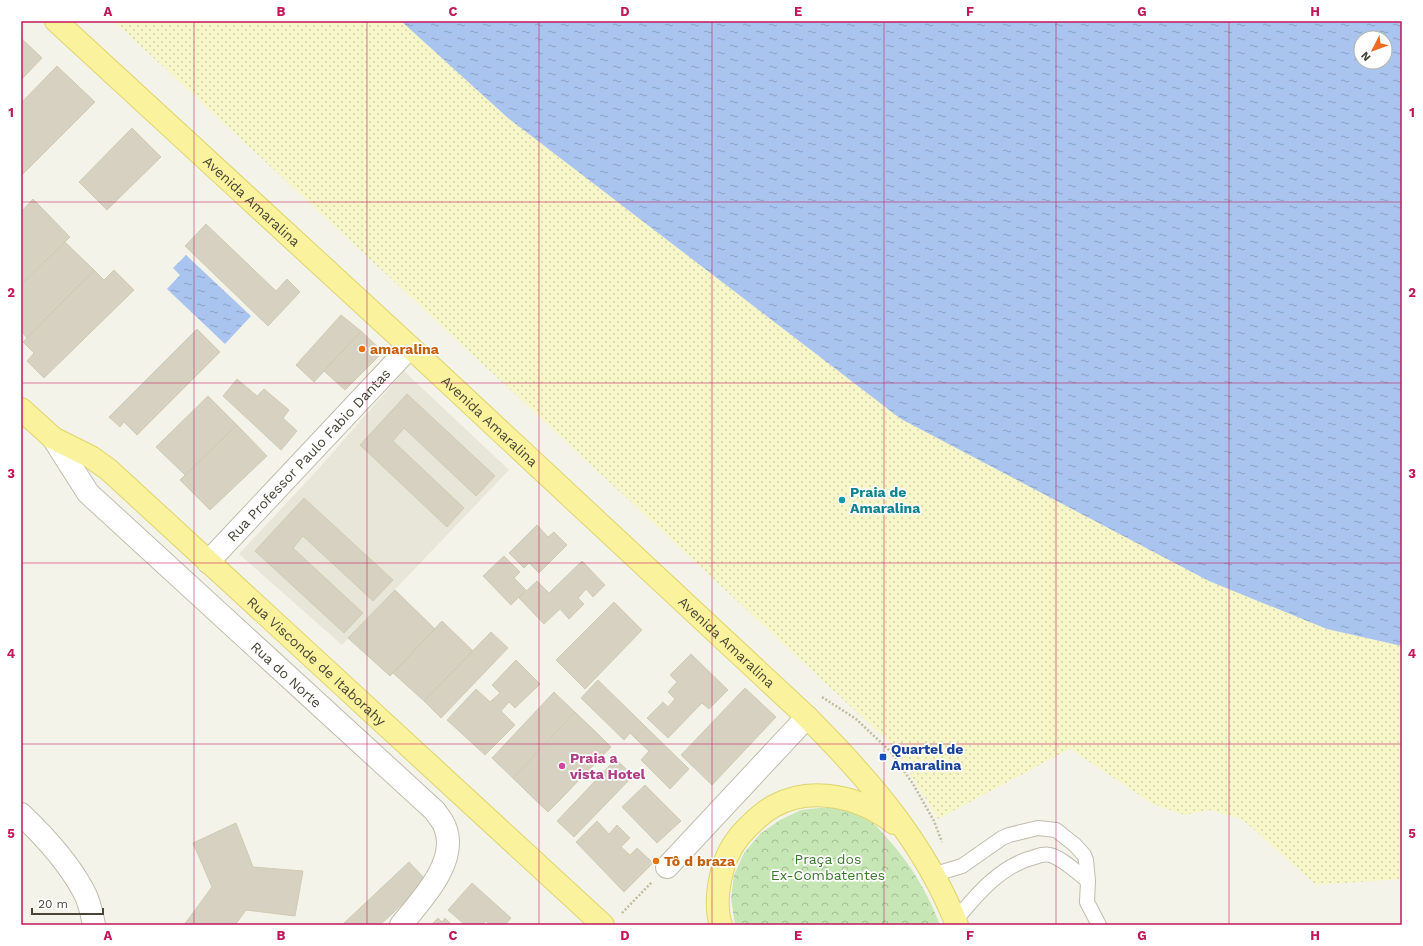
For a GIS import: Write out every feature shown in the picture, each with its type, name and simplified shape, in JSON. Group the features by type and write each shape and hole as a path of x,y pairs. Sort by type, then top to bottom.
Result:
{"main road":[{"name":"Avenida Amaralina","path":"56,21 410,347 807,717 861,773 886,804 908,835 932,875 956,923"},
{"name":"Rua Visconde de Itaborahy","path":"21,409 53,438 91,457 109,470 208,562 612,920"},
{"path":"721,925 719,920 718,897 720,877 727,856 738,836 758,817 773,806 791,798 809,796 830,796 849,799 868,806 887,818 908,835"}],"street":[{"name":"Rua Professor Paulo Fabio Dantas","path":"208,562 410,347"},
{"name":"Rua do Norte","path":"53,438 88,493 435,811 445,827 448,844 445,861 437,880 401,925"},
{"path":"667,867 807,717"},
{"path":"21,814 71,870 84,891 94,925"}],"lane":[{"path":"932,875 962,866 1002,838 1009,835 1038,828 1056,830 1075,845 1084,855 1086,860 1088,881 1087,902 1099,925"},
{"path":"956,923 969,903 985,887 1004,871 1026,859 1049,855 1063,862 1088,881"}],"path":[{"path":"612,920 667,867"}],"shaded area":[{"path":"404,371 509,470 342,645 239,554 321,466"}],"green space":[{"name":"Praça dos Ex-Combatentes","path":"828,807 858,815 869,820 878,827 918,879 930,901 940,925 735,925 731,898 734,875 744,853 760,834 780,820 801,810"}],"sand":[{"name":"Praia de Amaralina","path":"114,21 401,21 508,118 901,419 1209,581 1327,629 1402,646 1402,879 1316,885 1243,820 1211,810 1184,815 1153,804 1070,749 938,819 893,746"}],"water":[{"path":"401,21 1402,21 1402,646 1327,629 1209,581 901,419 508,118"},
{"path":"186,255 251,316 225,344 167,289 180,275 173,268"}],"building":[{"path":"21,38 42,58 21,80"},
{"path":"57,66 95,102 22,175 21,103"},
{"path":"132,128 161,157 107,210 79,182"},
{"path":"33,199 70,237 21,284 21,212"},
{"path":"206,224 276,291 287,279 300,292 268,326 185,246"},
{"path":"65,242 94,270 27,338 21,331 21,285"},
{"path":"94,270 104,280 114,270 134,290 44,378 27,361 34,353 23,342"},
{"path":"341,315 361,331 314,382 296,365"},
{"path":"197,329 220,352 137,435 124,422 120,427 109,417"},
{"path":"361,331 383,352 345,390 324,371"},
{"path":"237,379 257,396 264,389 289,410 283,418 297,431 281,450 223,396"},
{"path":"407,394 495,476 476,496 404,428 393,441 464,508 447,527 360,445"},
{"path":"208,396 237,425 185,475 156,447"},
{"path":"237,425 267,456 210,510 180,480"},
{"path":"304,498 393,580 373,601 303,536 293,548 363,613 344,633 255,551"},
{"path":"537,525 548,537 554,532 567,545 539,573 529,563 524,568 509,553"},
{"path":"504,556 520,572 514,578 526,590 511,605 483,576"},
{"path":"582,561 605,585 593,597 586,589 578,598 584,604 569,619 560,609 544,624 519,598 537,581 549,593"},
{"path":"395,590 435,629 390,676 348,638"},
{"path":"614,602 642,630 585,689 556,660"},
{"path":"442,621 473,651 424,701 393,673"},
{"path":"491,632 508,648 441,718 424,701"},
{"path":"691,654 728,690 709,709 702,703 668,738 647,718 663,702 668,707 675,699 668,692 677,682 670,675"},
{"path":"516,660 540,684 515,708 509,702 501,711 515,725 485,755 447,720 476,689 490,702 500,693 492,685"},
{"path":"598,680 646,727 635,738 630,733 624,740 581,698"},
{"path":"745,688 776,717 712,785 681,755"},
{"path":"554,692 611,747 548,812 492,758"},
{"path":"575,712 611,747 548,812 513,778"},
{"path":"646,727 689,769 670,789 641,760 649,751 635,738"},
{"path":"616,759 633,776 574,837 557,821"},
{"path":"645,785 681,821 657,843 622,807"},
{"path":"597,821 609,834 617,825 630,838 621,847 630,855 637,848 653,863 624,892 576,842"},
{"path":"236,823 253,867 303,871 295,916 246,910 235,925 184,925 212,887 193,843"},
{"path":"409,862 427,881 380,925 342,925"},
{"path":"472,883 511,918 505,925 491,925 486,921 482,925 465,925 448,910"},
{"path":"438,918 442,922 445,918 452,925 431,925"}],"place":[{"name":"amaralina","path":"362,349"},
{"name":"Praia de Amaralina","path":"842,500"},
{"name":"Quartel de Amaralina","path":"883,757"},
{"name":"Praia a vista Hotel","path":"562,766"},
{"name":"Tô d braza","path":"656,861"}]}
